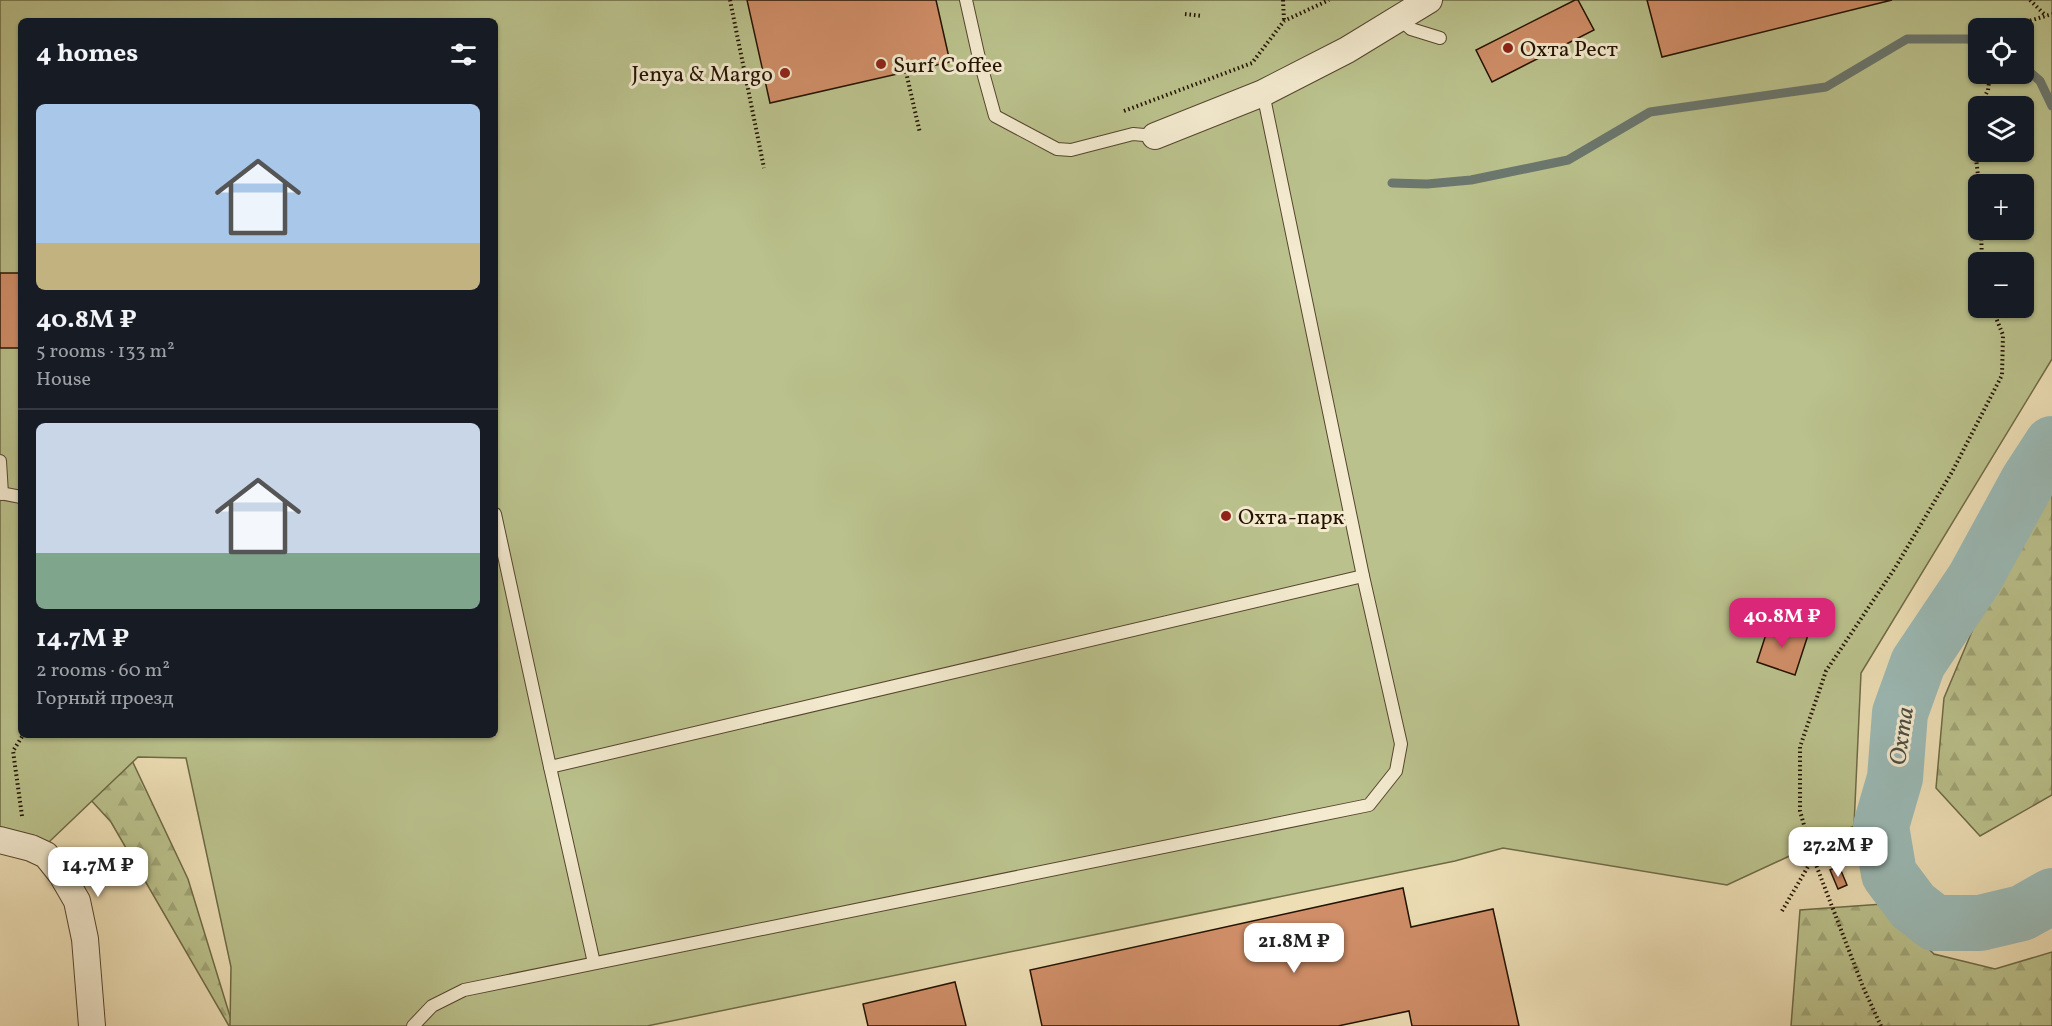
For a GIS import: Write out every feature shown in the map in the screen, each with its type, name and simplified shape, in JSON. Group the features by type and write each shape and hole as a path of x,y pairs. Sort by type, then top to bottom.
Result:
{"street":[{"path":"1155,136 1263,93 1347,50 1429,0"},
{"path":"0,841 31,848 46,855 62,875 77,902 84,939 92,1026"}],"lane":[{"path":"966,0 995,116 1057,149 1071,150 1133,134 1155,136"},
{"path":"1400,19 1411,29 1440,38"},
{"path":"413,1026 432,1006 465,990 1369,805 1396,771 1401,744 1363,576 1263,93"},
{"path":"0,461 1,493 18,496"},
{"path":"498,528 594,963"},
{"path":"550,767 1363,576"}],"path":[{"path":"730,0 764,168"},
{"path":"1283,0 1284,21"},
{"path":"1118,113 1252,63 1284,21 1329,0"},
{"path":"2030,0 2046,16"},
{"path":"1185,14 1202,16"},
{"path":"2034,20 2052,14"},
{"path":"906,72 920,133"},
{"path":"1881,1026 1863,987 1814,857 1800,811 1800,747 1826,671 1895,568 1952,472 2002,375 2003,336 1996,318"},
{"path":"21,738 13,751 22,818 31,848"},
{"path":"1782,911 1814,857"}],"green space":[{"name":"Охта-парк","path":"0,0 2052,0 2052,359 1861,673 1854,826 1727,885 1503,848 1455,861 647,1026 230,1026 231,967 186,758 138,757 49,842 0,827"},
{"path":"2052,479 2052,795 1980,836 1936,788 1944,698 1986,598"},
{"path":"0,581 18,713 18,738 121,738 188,879 233,1026 229,1026 111,822 68,775 0,835"},
{"path":"1883,904 1934,954 1995,969 2052,952 2052,1026 1791,1026 1800,910"}],"building":[{"path":"747,0 936,0 950,62 770,103"},
{"path":"1578,0 1594,30 1492,82 1476,50"},
{"path":"1647,0 1892,0 1662,57"},
{"path":"0,273 18,273 18,348 0,348"},
{"path":"1770,622 1808,635 1795,675 1757,662"},
{"path":"1839,866 1847,885 1838,889 1830,870"},
{"path":"1403,888 1411,927 1493,909 1519,1026 1412,1026 1409,1011 1338,1026 1042,1026 1030,970"},
{"path":"955,982 966,1026 868,1026 863,1004"}],"waterway":[{"path":"1392,183 1427,184 1471,180 1568,160 1650,112 1826,87 1907,39 1968,39"},
{"path":"2034,76 2040,81 2052,106"},
{"name":"Охта","path":"2052,444 2028,481 1975,578 1918,663 1900,713 1895,778 1881,826 1889,874 1913,906 1935,923 1980,923 2022,913 2052,896"}],"place":[{"name":"Охта Рест","path":"1508,48"},
{"name":"Surf Coffee","path":"881,64"},
{"name":"Jenya & Margo","path":"785,73"},
{"name":"Охта-парк","path":"1226,516"}]}
